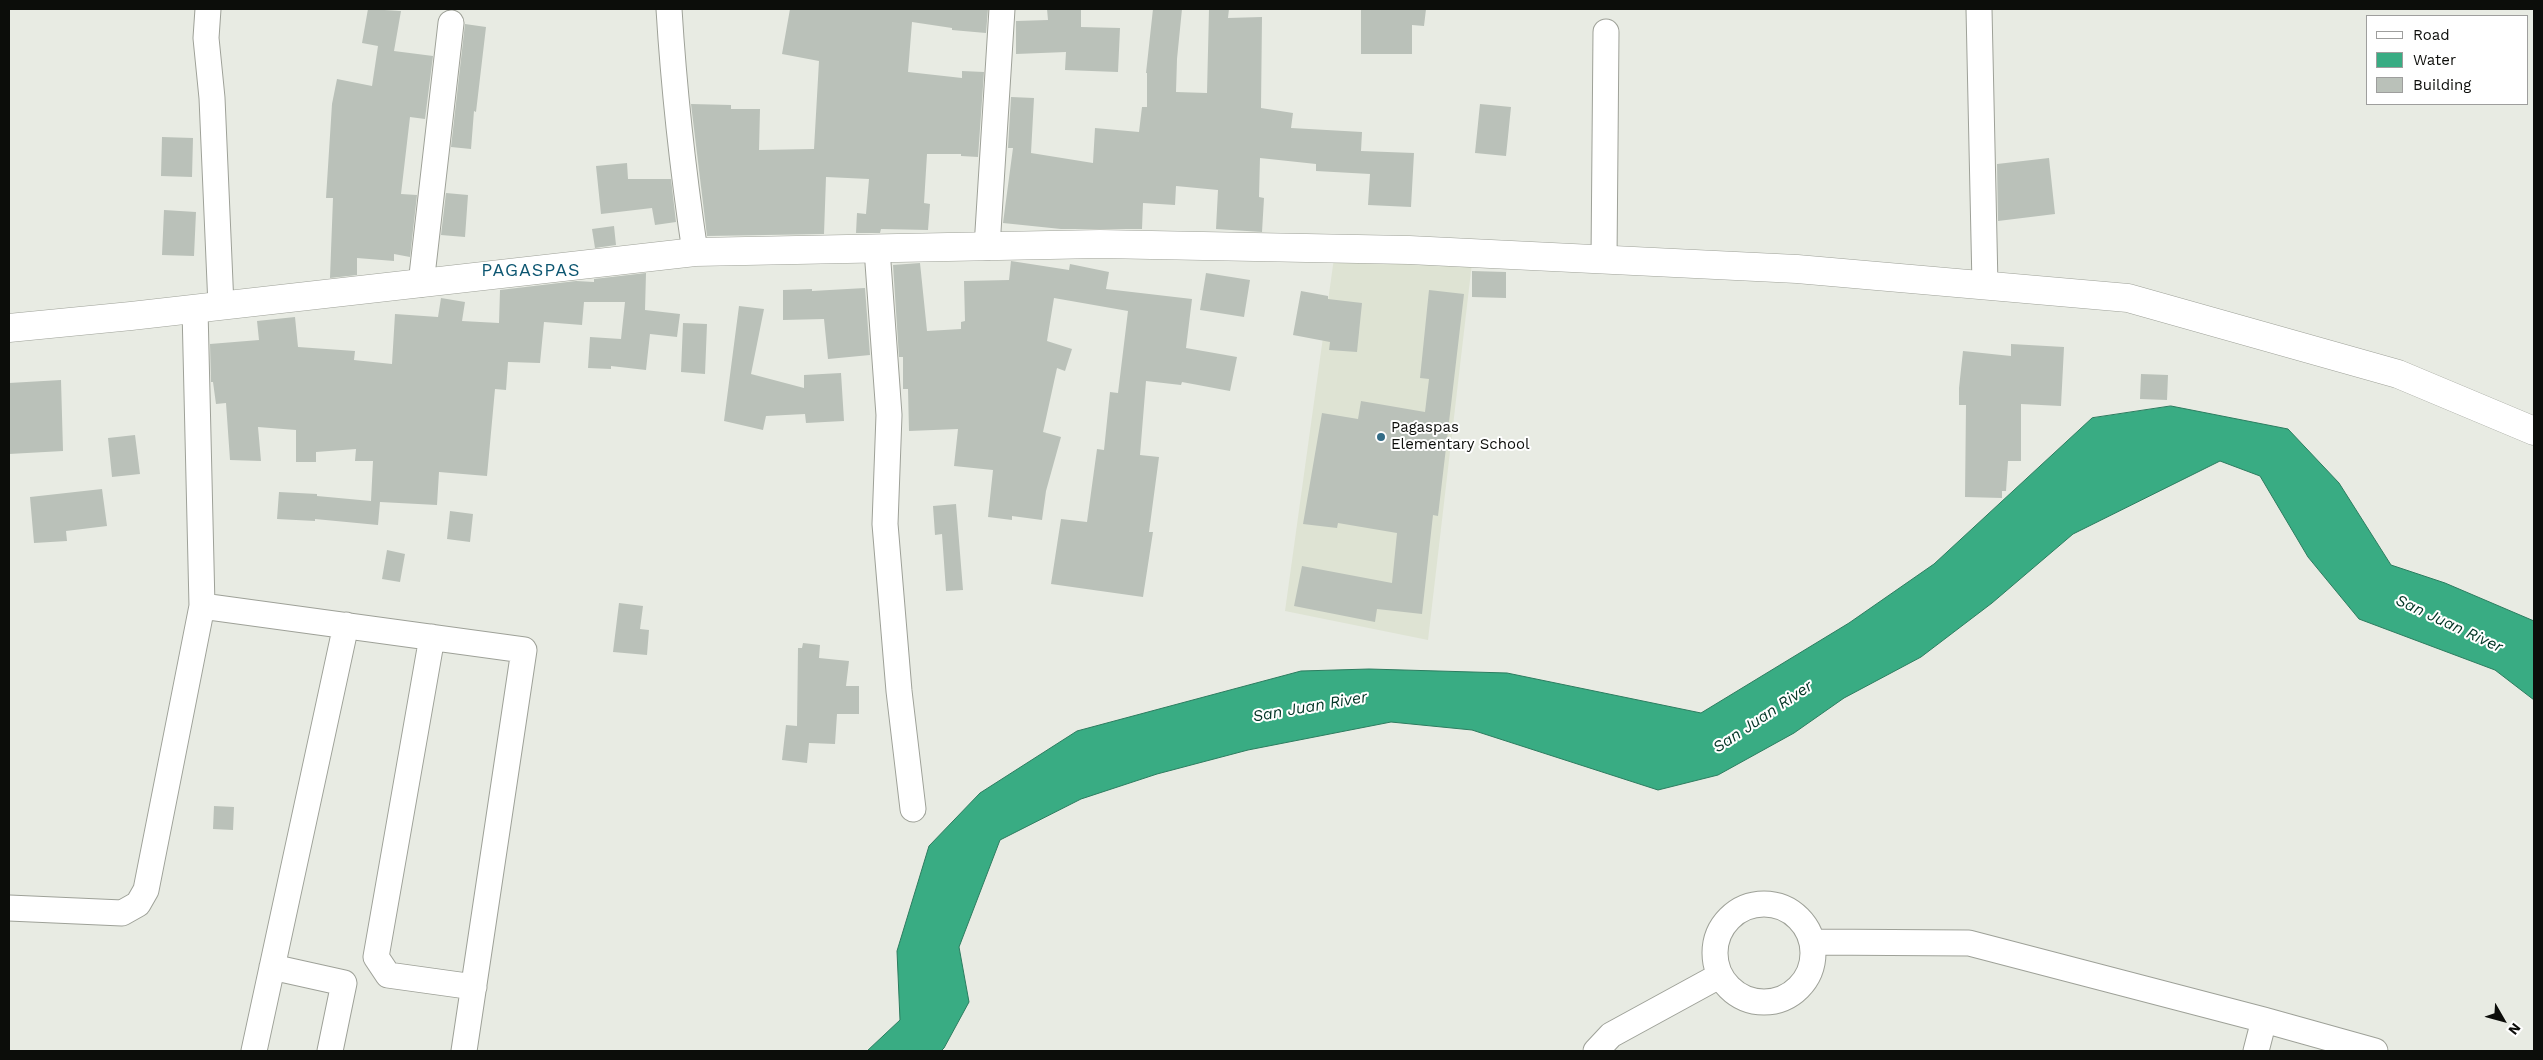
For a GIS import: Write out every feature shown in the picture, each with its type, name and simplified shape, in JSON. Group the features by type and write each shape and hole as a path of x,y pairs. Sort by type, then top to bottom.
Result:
{"main road":[{"path":"9,328 421,284 695,252 1100,244 1410,250 1797,269 2128,298 2398,374 2534,431"}],"street":[{"path":"208,9 206,38 212,98 221,306"},
{"path":"669,9 678,125 695,252"},
{"path":"987,247 1002,9"},
{"path":"1979,9 1985,285"},
{"path":"421,284 451,23"},
{"path":"1604,259 1606,32"},
{"path":"877,249 888,416 885,524 899,690 914,808"},
{"path":"9,908 122,912 138,904 146,890 202,606 195,309"},
{"path":"202,606 524,650 464,1051"},
{"path":"254,1051 346,625"},
{"path":"432,637 376,956 388,974 474,988"},
{"path":"1758,904 1776,905 1793,912 1806,925 1813,942 1813,964 1804,983 1789,997 1768,1003 1748,1001 1731,991 1720,976 1714,957 1717,938 1726,921 1740,910 1758,904"},
{"path":"1813,942 1969,943 2375,1051"},
{"path":"272,967 344,982 330,1051"},
{"path":"1596,1051 1611,1035 1720,976"},
{"path":"2256,1051 2264,1020"}],"shaded area":[{"name":"Pagaspas Elementary School","path":"1334,258 1472,263 1428,640 1285,611"}],"water":[{"name":"San Juan River","path":"2171,406 2288,429 2339,483 2391,565 2445,583 2534,621 2534,700 2495,670 2359,619 2308,557 2260,476 2220,461 2073,534 1992,603 1921,657 1844,698 1794,733 1718,775 1658,790 1472,730 1391,722 1248,750 1157,774 1081,799 1000,840 959,947 969,1002 944,1048 941,1051 867,1051 900,1020 897,951 929,846 980,793 1077,731 1301,671 1369,669 1507,673 1701,713 1849,623 1934,564 2092,418"}],"building":[{"path":"368,9 401,11 394,51 433,56 425,119 410,117 401,194 417,195 410,257 394,254 394,261 357,258 357,275 330,278 333,198 326,198 332,104 337,79 372,86 378,46 362,43"},
{"path":"790,9 988,9 986,33 952,30 952,28 912,22 908,72 962,78 962,71 984,72 978,157 961,156 961,154 927,154 924,203 930,204 928,230 881,229 880,233 856,233 857,213 866,214 869,179 826,177 824,234 707,236 691,104 731,105 731,109 760,109 759,150 814,149 819,61 782,54"},
{"path":"1047,9 1081,9 1081,27 1120,28 1118,72 1065,70 1066,52 1016,54 1016,21 1048,20"},
{"path":"1153,9 1182,9 1176,92 1207,93 1209,9 1229,9 1228,18 1262,17 1261,108 1293,113 1291,128 1362,132 1361,151 1414,153 1411,207 1368,205 1370,174 1316,171 1316,164 1260,158 1259,197 1264,198 1262,232 1216,229 1218,190 1176,186 1175,205 1143,203 1142,229 1061,229 1003,223 1013,148 1008,148 1011,97 1034,98 1031,153 1093,163 1095,128 1139,132 1142,107 1147,107 1146,73"},
{"path":"1361,9 1426,9 1424,26 1412,25 1412,54 1361,54"},
{"path":"465,24 486,27 476,112 474,111 471,149 451,147"},
{"path":"1480,104 1511,107 1506,156 1475,153"},
{"path":"162,137 193,138 192,177 161,176"},
{"path":"2049,158 2055,214 1998,221 1997,164"},
{"path":"627,163 628,179 671,179 676,222 655,225 652,208 601,214 596,166"},
{"path":"446,193 468,195 465,237 441,235"},
{"path":"164,210 196,212 194,256 162,255"},
{"path":"614,226 616,245 595,248 592,229"},
{"path":"1011,261 1069,270 1070,264 1109,272 1106,289 1192,299 1186,348 1237,357 1230,391 1182,382 1181,385 1146,381 1140,455 1159,457 1149,532 1153,532 1143,597 1051,584 1061,519 1087,522 1097,449 1104,450 1110,392 1118,393 1128,311 1054,298 1047,341 1072,349 1065,371 1057,368 1043,432 1061,437 1046,491 1042,520 1012,516 1012,520 988,517 993,470 954,466 958,429 909,431 908,389 903,389 903,357 899,357 893,265 920,263 927,331 961,329 961,322 965,321 964,281 1009,280"},
{"path":"1472,271 1506,272 1506,298 1472,297"},
{"path":"646,273 645,310 680,314 677,337 650,334 646,370 611,366 611,369 588,368 590,337 621,339 625,302 584,302 582,325 544,322 540,363 508,362 506,390 495,389 487,476 439,472 437,505 380,502 378,525 315,519 315,521 277,519 279,492 317,494 317,496 371,501 373,461 355,461 356,449 316,452 316,462 296,462 296,430 258,427 261,461 230,460 226,403 216,404 213,382 211,382 210,344 259,340 257,321 295,317 298,347 355,351 354,360 392,364 395,314 438,317 441,298 465,302 462,321 499,323 500,290 576,281 594,282 594,279"},
{"path":"1206,273 1250,280 1244,317 1200,310"},
{"path":"865,288 870,355 828,359 824,319 783,320 783,290 812,289 812,291"},
{"path":"1429,290 1464,294 1438,516 1433,515 1422,614 1377,609 1375,622 1294,606 1302,566 1392,583 1397,533 1338,523 1337,528 1303,524 1322,413 1358,419 1361,401 1425,412 1429,379 1420,378"},
{"path":"1301,291 1328,296 1328,299 1362,303 1357,352 1329,350 1330,342 1293,335"},
{"path":"739,306 764,309 751,374 804,388 804,375 841,373 844,421 806,423 805,414 766,416 763,430 724,421"},
{"path":"683,323 707,324 705,374 681,372"},
{"path":"2011,344 2064,347 2061,406 2021,404 2021,461 2008,461 2006,491 2002,491 2002,498 1965,497 1966,405 1959,405 1963,351 2011,356"},
{"path":"2141,374 2168,375 2167,400 2140,399"},
{"path":"61,380 63,451 9,454 9,383"},
{"path":"135,435 140,474 112,477 108,438"},
{"path":"102,489 107,526 66,531 67,541 34,543 30,497"},
{"path":"956,504 963,590 946,591 942,534 935,535 933,506"},
{"path":"450,511 473,514 470,542 447,539"},
{"path":"387,550 405,554 400,582 382,579"},
{"path":"619,603 643,606 640,629 649,630 647,655 613,652"},
{"path":"803,643 820,645 819,658 849,661 846,686 859,686 859,714 837,714 835,744 809,743 807,763 782,760 786,725 797,726 798,648 802,648"},
{"path":"214,806 234,807 233,830 213,829"}],"place":[{"name":"Pagaspas Elementary School","path":"1381,437"}],"district":[{"name":"PAGASPAS","path":"531,271"}]}
